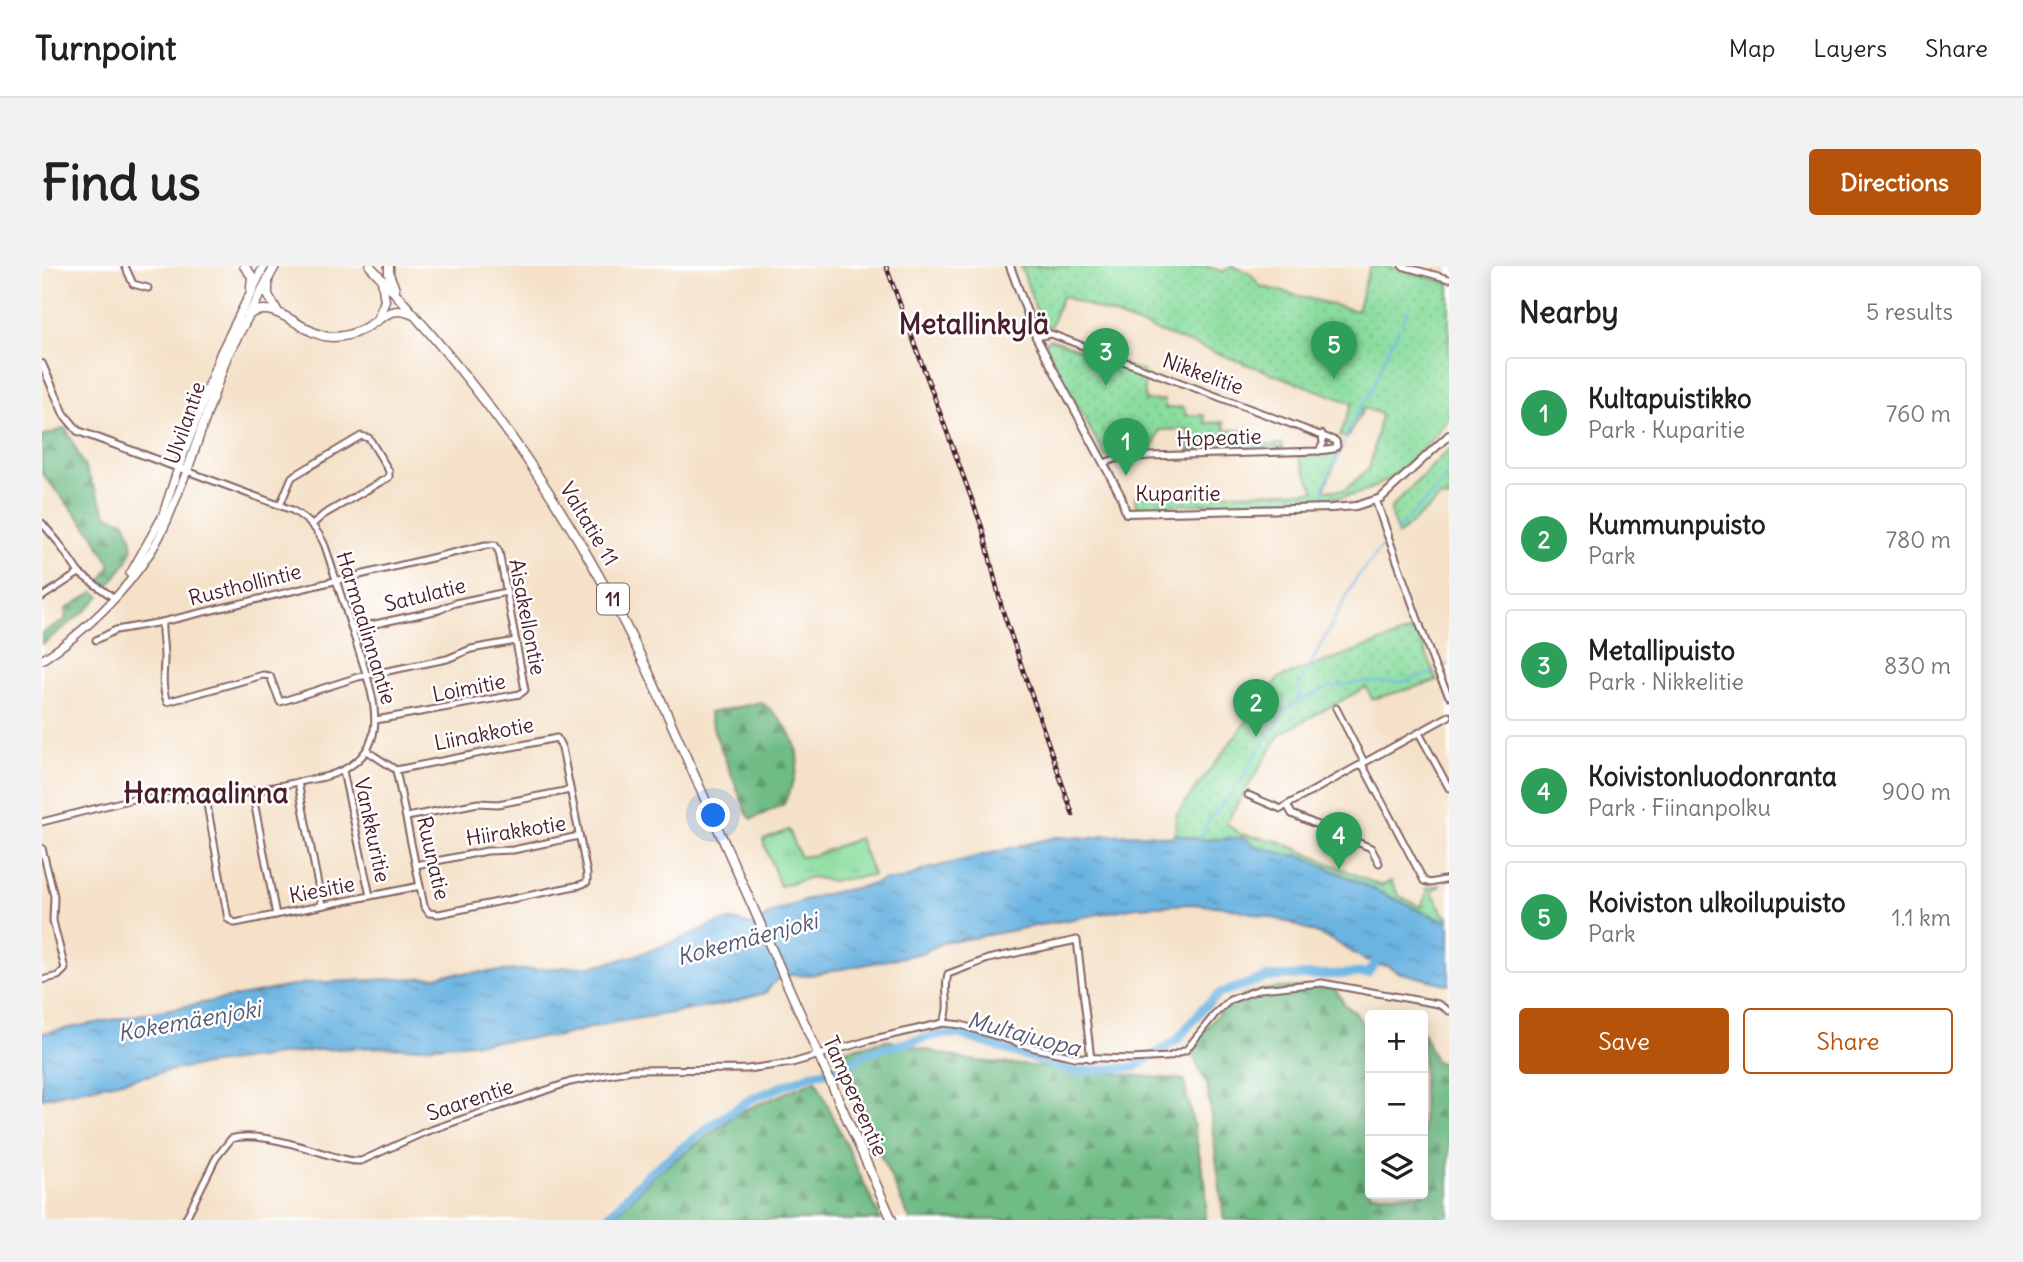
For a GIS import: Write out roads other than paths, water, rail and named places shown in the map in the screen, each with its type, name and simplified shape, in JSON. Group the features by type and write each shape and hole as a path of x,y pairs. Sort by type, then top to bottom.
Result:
{"main road":[{"path":"244,266 252,276 251,288"},
{"name":"Ulvilantie","path":"183,470 221,353 264,266"},
{"name":"Ulvilantie","path":"42,660 83,629 114,598 152,550 228,356 275,266"},
{"name":"Valtatie 11","path":"370,266 452,358 511,434 563,511 592,560 648,671 787,986"},
{"path":"388,266 390,279 400,298"},
{"path":"268,278 268,295 278,312"},
{"path":"378,318 385,301 381,278"},
{"path":"248,315 265,309 278,312 309,331 333,337 358,332 378,318 401,310 417,317"},
{"name":"Tampereentie","path":"787,986 892,1220"}],"street":[{"path":"125,266 133,284 148,288"},
{"name":"Kuparitie","path":"1010,266 1036,337 1121,496 1126,513 1331,508 1376,501"},
{"path":"1402,266 1449,278"},
{"name":"Nikkelitie","path":"1036,337 1051,334 1322,434"},
{"path":"42,364 64,414 78,431 280,505 312,524 388,477 389,471 369,438 362,436 298,473 288,483 280,505"},
{"path":"1319,451 1337,446 1336,441 1322,434"},
{"path":"1319,451 1323,444 1322,434"},
{"path":"1449,435 1376,501 1435,667 1449,696"},
{"name":"Hopeatie","path":"1104,463 1149,456 1319,451"},
{"path":"42,523 79,573 114,598"},
{"name":"Harmaalinnantie","path":"312,524 321,536 375,704 376,720 367,751"},
{"name":"Aisakellontie","path":"336,580 491,544 499,552 525,690"},
{"path":"42,597 79,573"},
{"name":"Rusthollintie","path":"96,640 116,630 162,622 336,580"},
{"name":"Satulatie","path":"352,629 506,592"},
{"path":"162,622 162,689 167,702 263,675 270,676 280,702 366,675 447,659 471,649 516,641"},
{"name":"Loimitie","path":"376,720 507,696 525,690"},
{"path":"1336,708 1424,881 1430,883 1449,879"},
{"path":"1248,795 1280,809 1449,716"},
{"path":"1419,733 1449,788"},
{"name":"Liinakkotie","path":"396,769 557,737 561,743 587,882"},
{"path":"42,822 145,797 206,799 298,782 343,771 367,751 396,769"},
{"name":"Ruunatie","path":"396,769 424,906 429,913 587,882"},
{"name":"Vankkuritie","path":"343,771 370,896"},
{"path":"298,782 323,905"},
{"path":"407,817 478,803 498,804 570,790"},
{"path":"252,791 276,915"},
{"name":"Kiesitie","path":"206,799 228,919 231,922 420,886"},
{"path":"1287,805 1292,814 1371,848 1379,863"},
{"name":"Hiirakkotie","path":"416,865 487,851 513,850 579,836"},
{"path":"42,848 54,896 53,921 64,965 64,972 42,979"},
{"path":"943,1023 948,1007 948,974 988,959 1077,940 1091,1059"},
{"path":"818,1056 870,1040 943,1023 961,1024 1035,1048 1091,1059 1168,1057 1190,1046 1230,1000 1260,989 1287,985 1322,983 1438,1004 1449,1011"},
{"name":"Saarentie","path":"185,1220 216,1158 231,1139 238,1137 299,1146 355,1161 425,1132 570,1082 632,1070 747,1069 818,1056"}],"water":[{"name":"Kokemäenjoki","path":"1148,834 1171,837 1175,834 1203,840 1242,838 1251,844 1291,856 1304,857 1436,918 1449,920 1449,985 1398,972 1388,966 1374,965 1372,961 1365,960 1332,940 1289,922 1227,907 1191,904 1136,907 947,941 921,953 877,962 803,976 794,974 776,980 765,993 725,1004 605,1024 560,1036 409,1048 317,1050 183,1068 42,1098 42,1033 308,983 591,966 656,949 720,922 733,920 750,925 771,913 821,895 883,880 901,880 927,869 1056,837 1096,838 1104,835"}],"waterway":[{"path":"1402,323 1409,309"},
{"path":"1387,352 1399,329"},
{"path":"1366,400 1386,355"},
{"path":"1346,440 1348,430 1363,404"},
{"path":"1341,451 1343,443"},
{"path":"1324,496 1324,486 1339,454"},
{"path":"1396,531 1439,487 1449,471"},
{"path":"1298,699 1300,685 1355,580 1385,543"},
{"path":"1444,667 1449,664"},
{"path":"1201,839 1208,821 1229,798 1283,713 1298,701 1329,687 1361,682 1401,682 1432,673"},
{"name":"Multajuopa","path":"605,1220 648,1174 749,1100 810,1075 849,1066 870,1052 936,1035 958,1034 1075,1072 1135,1067 1177,1040 1203,1008 1220,993 1269,977 1368,973 1379,957"}],"railway":[{"path":"886,266 983,530 1002,609 1073,815"}],"place":[{"name":"Koiviston ulkoilupuisto","path":"1334,379"},
{"name":"Metallipuisto","path":"1106,386"},
{"name":"Kultapuistikko","path":"1126,476"},
{"name":"Kummunpuisto","path":"1256,737"},
{"name":"Koivistonluodonranta","path":"1339,870"}],"district":[{"name":"Metallinkylä","path":"974,324"},
{"name":"Harmaalinna","path":"206,793"}]}
